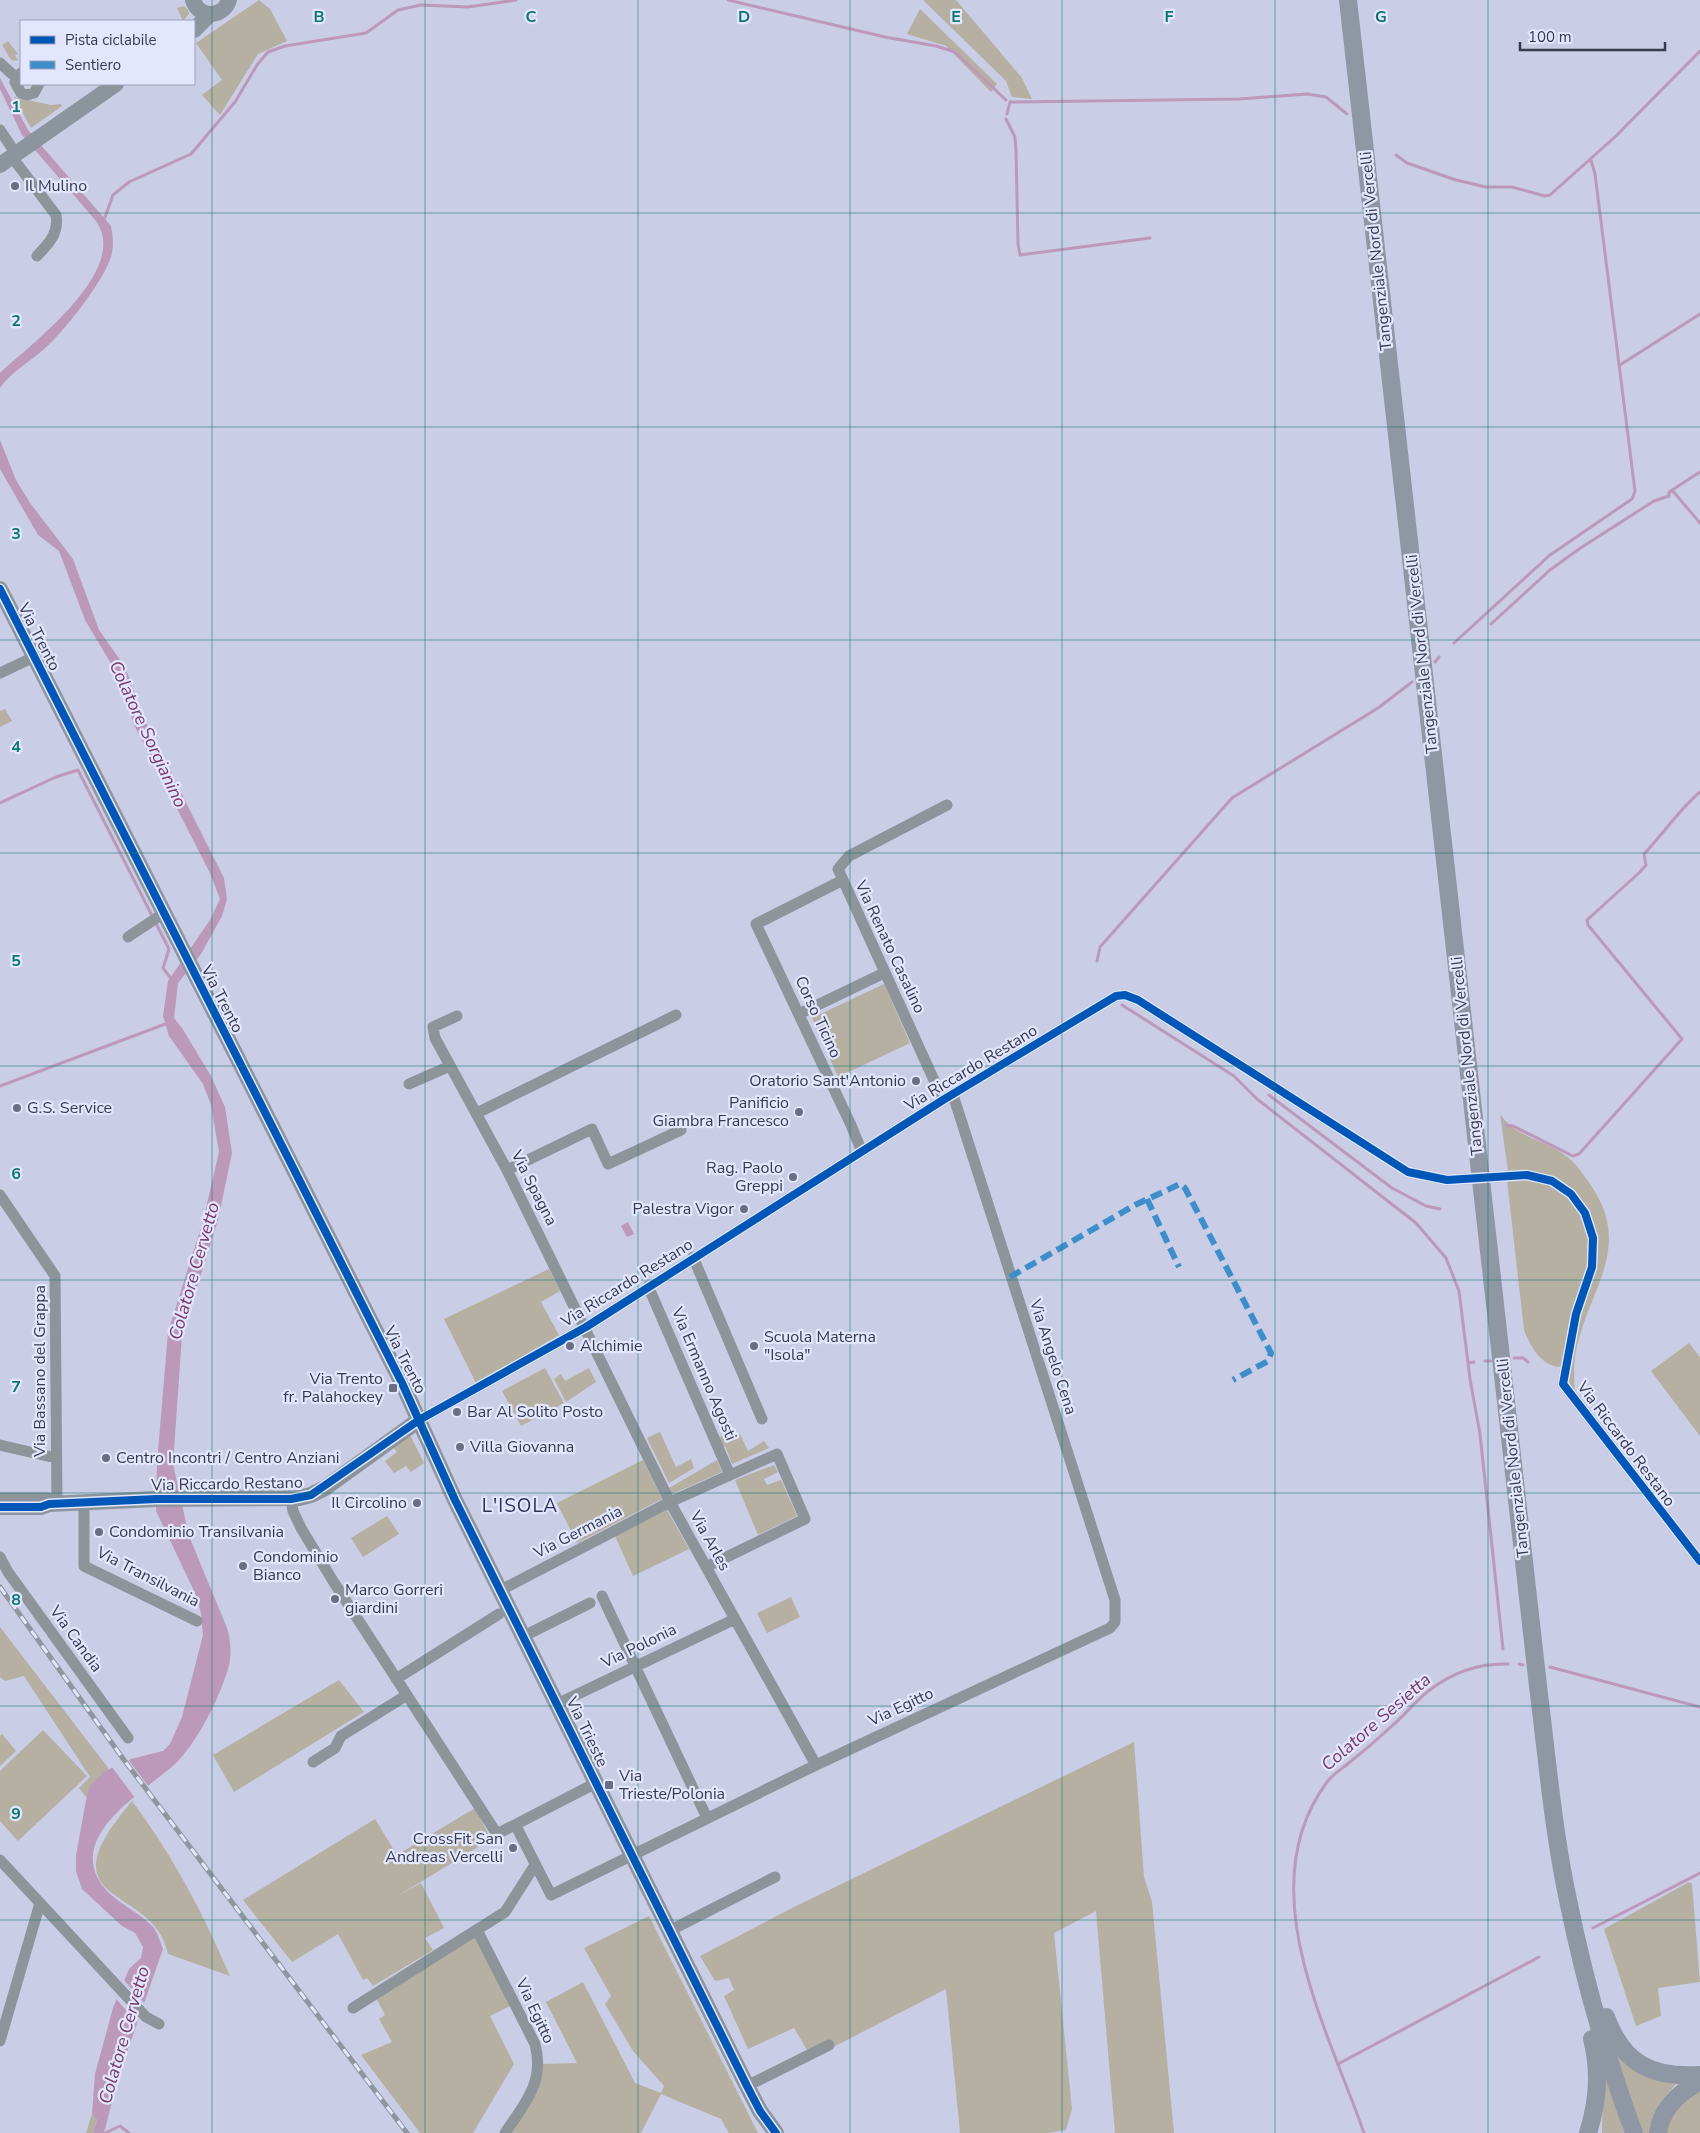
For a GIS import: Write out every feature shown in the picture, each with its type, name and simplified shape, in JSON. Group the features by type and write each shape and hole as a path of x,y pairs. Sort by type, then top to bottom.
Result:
{"main road":[{"name":"Tangenziale Nord di Vercelli","path":"1348,0 1538,1686 1561,1861 1586,1984 1609,2062 1634,2133"},
{"path":"1561,1861 1574,1892 1598,1995 1618,2043 1630,2058 1647,2069 1673,2076 1700,2075"},
{"path":"1568,1899 1565,1933 1596,2059 1597,2091 1588,2133"},
{"path":"1658,2133 1664,2114 1671,2101 1700,2081"}],"street":[{"path":"194,2 200,11 210,14 221,12 231,1"},
{"path":"190,20 194,2"},
{"path":"195,29 210,14"},
{"path":"0,62 12,74 19,74 15,85 24,94 34,93 38,85"},
{"path":"19,152 115,85"},
{"path":"0,130 19,152 56,215 58,226 54,238 37,256"},
{"name":"Via Trento","path":"0,590 34,657 157,918 181,948 419,1420"},
{"path":"0,673 34,657"},
{"name":"Via Renato Casalino","path":"948,805 849,856 838,869 841,881 884,973 948,1098"},
{"name":"Corso Ticino","path":"841,881 756,924 862,1152"},
{"path":"128,938 157,918"},
{"path":"799,1014 884,973"},
{"name":"Via Riccardo Restano","path":"0,1507 156,1498 291,1499 311,1495 324,1488 419,1420 586,1327 693,1257 948,1098 1116,996 1125,995 1138,1000 1408,1172 1447,1180 1527,1175 1552,1181 1570,1194 1584,1213 1592,1238 1592,1267 1576,1314 1563,1384 1700,1561"},
{"path":"477,1113 676,1015"},
{"name":"Via Spagna","path":"457,1016 433,1027 435,1038 507,1170 586,1327"},
{"path":"409,1084 450,1066"},
{"name":"Via Angelo Cena","path":"948,1098 1115,1600 1115,1622 1110,1628"},
{"path":"507,1170 592,1129 608,1164 681,1130"},
{"name":"Via Bassano del Grappa","path":"0,1195 55,1276 55,1504"},
{"path":"693,1257 762,1419"},
{"name":"Via Ermanno Agosti","path":"648,1286 730,1475"},
{"name":"Via Arles","path":"586,1327 670,1502 816,1764"},
{"name":"Via Trieste","path":"419,1420 557,1704 747,2086"},
{"path":"0,1445 56,1458"},
{"name":"Via Germania","path":"501,1590 670,1502 777,1454 805,1519 706,1568"},
{"name":"Via Riccardo Restano","path":"0,1498 48,1498 55,1504"},
{"path":"291,1499 293,1510 301,1528 492,1830 497,1834 516,1826 596,1783"},
{"name":"Via Transilvania","path":"84,1502 84,1566 197,1621"},
{"name":"Via Candia","path":"0,1557 8,1572 128,1738"},
{"path":"602,1596 707,1818"},
{"path":"524,1636 590,1602"},
{"path":"396,1679 499,1614"},
{"name":"Via Polonia","path":"557,1704 735,1618"},
{"name":"Via Egitto","path":"516,1826 551,1896 816,1764 1110,1628"},
{"path":"313,1762 335,1748 341,1736 407,1695"},
{"path":"0,1860 119,1990 146,2017 159,2024"},
{"path":"353,2008 506,1912 535,1865"},
{"path":"671,1930 775,1878"},
{"path":"0,2041 40,1903"},
{"name":"Via Egitto","path":"477,1930 535,2044 538,2055 539,2067 534,2088 506,2133"},
{"path":"768,2133 760,2111 747,2086 829,2045"},
{"path":"760,2111 776,2133"}],"shaded area":[{"path":"259,0 270,9 287,41 258,54 220,115 202,95 222,80 196,43"},
{"path":"923,0 956,0 1022,78 1032,99 1012,97 1006,81"},
{"path":"184,6 188,10 189,14 184,20 183,20 177,8"},
{"path":"920,9 997,84 991,92 946,46 907,34"},
{"path":"8,41 18,54 15,55 18,61 11,60 2,45"},
{"path":"14,97 51,105 61,104 62,106 31,128"},
{"path":"5,709 12,721 0,727 0,711"},
{"path":"884,984 910,1043 838,1077 812,1018"},
{"path":"1500,1114 1514,1128 1558,1151 1572,1161 1588,1181 1601,1204 1608,1225 1609,1245 1605,1264 1577,1346 1574,1370 1575,1395 1567,1376 1595,1237 1572,1190 1508,1171"},
{"path":"1525,1179 1548,1184 1566,1196 1579,1212 1589,1240 1589,1256 1573,1308 1562,1365 1559,1367 1541,1358 1529,1342 1524,1330 1507,1180"},
{"path":"549,1269 560,1291 541,1302 559,1335 476,1383 444,1319"},
{"path":"1689,1343 1700,1357 1700,1436 1651,1371"},
{"path":"545,1368 564,1403 521,1426 502,1391"},
{"path":"589,1368 596,1382 566,1402 554,1379 561,1374 565,1381"},
{"path":"660,1432 676,1467 691,1459 694,1468 669,1483 647,1438"},
{"path":"729,1433 732,1438 740,1434 748,1451 764,1441 769,1448 732,1464 725,1446 721,1448 717,1438"},
{"path":"410,1435 424,1463 411,1472 406,1466 394,1473 385,1461 397,1452 393,1447"},
{"path":"643,1460 662,1499 577,1543 557,1503"},
{"path":"717,1460 722,1472 672,1494 669,1488"},
{"path":"774,1465 778,1472 764,1479 767,1485 781,1480 797,1516 758,1535 735,1480"},
{"path":"667,1510 689,1549 633,1576 615,1536"},
{"path":"387,1516 399,1534 363,1557 351,1538"},
{"path":"791,1597 800,1617 767,1633 757,1613"},
{"path":"0,1627 109,1769 95,1781 87,1798 79,1788 90,1777 24,1676 5,1681 0,1677"},
{"path":"339,1680 364,1712 234,1792 213,1755"},
{"path":"43,1730 87,1776 18,1841 0,1821 0,1771"},
{"path":"2,1734 16,1751 0,1766 0,1736"},
{"path":"1134,1742 1144,1877 1152,1902 1174,2133 1115,2133 1096,1911 1054,1933 1072,2109 1066,2130 1047,2133 960,2133 946,1989 812,2058 794,2028 748,2049 724,1996 734,1990 729,1978 715,1981 700,1956 794,1907"},
{"path":"132,1801 174,1864 209,1930 230,1976 168,1954 159,1931 143,1915 110,1891 99,1878 96,1861 106,1836"},
{"path":"475,1808 491,1839 396,1897 421,1883 444,1928 425,1938 433,1950 373,1986 367,1978 363,1980 338,1934 292,1962 243,1900 375,1819 397,1855"},
{"path":"1689,1882 1692,1884 1700,1982 1658,1988 1661,2016 1636,2026 1604,1929"},
{"path":"649,1916 758,2133 729,2133 721,2119 661,2094 641,2133 511,2133 538,2090 543,2064 577,2063 546,2002 583,1982 635,2083 661,2093 664,2086 633,2051 605,2004 611,1996 584,1948"},
{"path":"475,1935 512,2005 490,2016 514,2064 473,2133 420,2133 361,2055 392,2042 379,2019 385,2015 375,1996"},
{"path":"1614,2049 1678,2082 1659,2105 1650,2125 1649,2133 1643,2133"},
{"path":"1603,2078 1607,2080 1624,2133 1602,2133"},
{"path":"1700,2087 1700,2133 1664,2133 1677,2105"},
{"path":"92,2114 97,2120 93,2133 86,2133"}],"water":[{"path":"0,78 28,130 111,226 113,242 112,253 107,267 82,306 51,342 14,372 0,388 0,373 53,325 73,304 89,283 100,261 103,240 96,221 22,135 0,89"},
{"path":"0,440 16,480 30,503 73,559 99,630 125,667 144,719 224,878 227,899 222,916 201,954 178,983 174,1018 211,1076 225,1107 232,1153 218,1220 182,1335 173,1464 189,1536 227,1628 230,1643 230,1659 228,1669 213,1706 191,1746 174,1765 120,1809 98,1837 93,1852 94,1868 104,1887 111,1895 154,1928 163,1949 119,2075 104,2133 93,2133 97,2120 92,2114 95,2074 113,2008 129,1969 141,1958 143,1947 135,1933 122,1926 82,1889 76,1871 76,1856 90,1786 103,1772 131,1759 163,1751 170,1744 182,1717 203,1635 201,1613 195,1593 156,1511 157,1463 168,1332 203,1221 219,1152 211,1105 203,1084 169,1036 163,1016 168,981 210,920 220,899 210,873 134,725 116,672 85,620 59,551 38,535 0,469"},
{"path":"628,1222 634,1234 627,1237 621,1226"}],"pier":[{"path":"127,1758 149,1787 135,1798 112,1767"},
{"path":"123,1979 147,2006 140,2025 116,1999"}],"waterway":[{"path":"104,220 113,195 129,182 191,154 235,102 257,65 268,52 285,46 366,33 398,10 421,5 468,7 516,0"},
{"path":"728,0 885,37 936,46 955,52 1006,100"},
{"path":"1396,155 1407,163 1456,180 1486,187 1512,187 1545,196 1550,195 1616,136 1700,51"},
{"path":"1007,114 1010,102 1240,99 1307,94 1326,97 1347,114"},
{"path":"1006,119 1015,137 1018,244 1020,255 1150,238"},
{"path":"1454,643 1550,555 1632,499 1635,491 1595,174 1591,160"},
{"path":"1620,365 1700,314"},
{"path":"1491,624 1550,570 1654,501 1669,496 1669,492 1700,472"},
{"path":"1672,490 1700,523"},
{"path":"1435,662 1439,657"},
{"path":"1097,961 1100,947 1232,798 1378,708 1412,682"},
{"path":"0,803 56,777 78,770 169,949 163,968 172,980"},
{"path":"1506,1125 1513,1126 1573,1156 1579,1154 1682,1039 1588,925 1587,920 1640,872 1646,865 1644,854 1685,806 1700,792"},
{"path":"1122,1005 1234,1076 1257,1099 1416,1223 1446,1258 1459,1291 1470,1379 1480,1434 1503,1649"},
{"path":"0,1086 168,1023"},
{"path":"1269,1095 1392,1188 1426,1206 1440,1209"},
{"path":"1514,1358 1523,1358 1528,1362"},
{"path":"1485,1361 1491,1361"},
{"path":"1468,1363 1474,1362"},
{"name":"Colatore Sesietta","path":"1364,2133 1315,2003 1302,1957 1295,1911 1295,1866 1305,1823 1329,1779 1398,1721 1426,1693 1449,1677 1468,1669 1487,1665 1508,1664"},
{"name":"Colatore Sesietta","path":"1519,1664 1523,1665"},
{"name":"Colatore Sesietta","path":"1550,1667 1700,1707"},
{"path":"1593,1928 1700,1873"},
{"path":"1338,2064 1539,1957"},
{"path":"105,2133 120,2126 129,2133"}],"railway":[{"path":"0,1587 124,1760 407,2133"}],"marked path":[{"path":"1010,1277 1135,1205 1180,1184 1185,1188 1271,1353 1268,1361 1233,1380"},
{"path":"1147,1199 1179,1267"}],"cycle path":[{"path":"0,589 402,1383 455,1500 747,2086 760,2111 776,2133"},
{"path":"0,1507 41,1507 49,1504 156,1499 291,1499 311,1495 419,1420 586,1327 943,1100 1116,996 1125,995 1138,1000 1408,1172 1447,1180 1527,1175 1552,1181 1571,1194 1585,1213 1593,1238 1592,1267 1576,1314 1563,1384 1700,1561"}],"place":[{"name":"Il Mulino","path":"15,186"},
{"name":"Oratorio Sant'Antonio","path":"916,1081"},
{"name":"G.S. Service","path":"17,1108"},
{"name":"Panificio Giambra Francesco","path":"799,1112"},
{"name":"Rag. Paolo Greppi","path":"793,1177"},
{"name":"Palestra Vigor","path":"744,1209"},
{"name":"Alchimie","path":"570,1346"},
{"name":"Scuola Materna \"Isola\"","path":"754,1346"},
{"name":"Via Trento fr. Palahockey","path":"393,1388"},
{"name":"Bar Al Solito Posto","path":"457,1412"},
{"name":"Villa Giovanna","path":"460,1447"},
{"name":"Centro Incontri / Centro Anziani","path":"106,1458"},
{"name":"Il Circolino","path":"417,1503"},
{"name":"Condominio Transilvania","path":"99,1532"},
{"name":"Condominio Bianco","path":"243,1566"},
{"name":"Marco Gorreri giardini","path":"335,1599"},
{"name":"Via Trieste/Polonia","path":"609,1785"},
{"name":"CrossFit San Andreas Vercelli","path":"513,1848"}],"district":[{"name":"L'ISOLA","path":"520,1506"}],"water label":[{"name":"Colatore Sorgianino","path":"148,734"},
{"name":"Colatore Cervetto","path":"194,1271"},
{"name":"Colatore Cervetto","path":"124,2035"}]}
